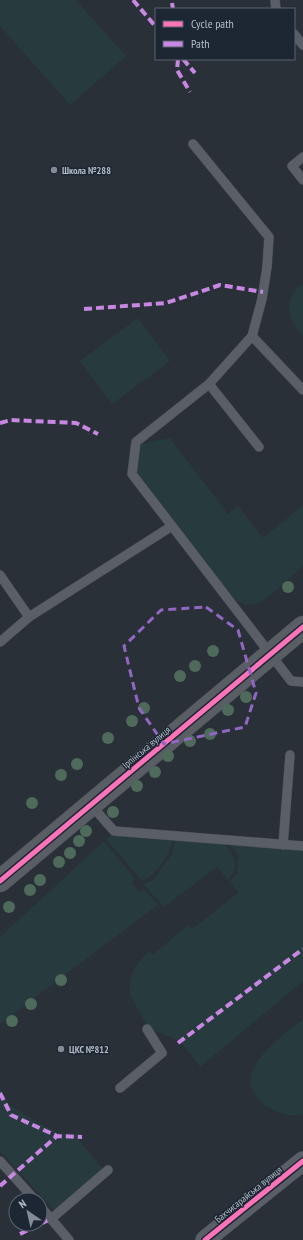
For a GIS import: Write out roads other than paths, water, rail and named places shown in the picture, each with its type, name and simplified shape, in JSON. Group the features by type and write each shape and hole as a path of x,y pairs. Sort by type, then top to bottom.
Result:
{"street":[{"name":"Ірпінська вулиця","path":"0,881 303,628"},
{"name":"Бахчисарайська вулиця","path":"208,1239 303,1162"}],"lane":[{"path":"295,35 303,45"},
{"path":"193,144 269,237 267,267 262,299 252,336 209,384 136,442 132,474 291,681 303,682"},
{"path":"303,157 292,166 303,180"},
{"path":"252,336 303,390"},
{"path":"209,384 259,447"},
{"path":"0,642 29,618 172,526"},
{"path":"0,575 29,618"},
{"path":"283,845 290,755"},
{"path":"91,805 114,831 303,846"},
{"path":"120,1088 162,1053 147,1030"},
{"path":"0,1161 27,1192"},
{"path":"51,1219 108,1170"},
{"path":"48,1215 69,1240"}],"place":[{"name":"Школа №288","path":"54,170"},
{"name":"ЦКС №812","path":"61,1049"}]}
